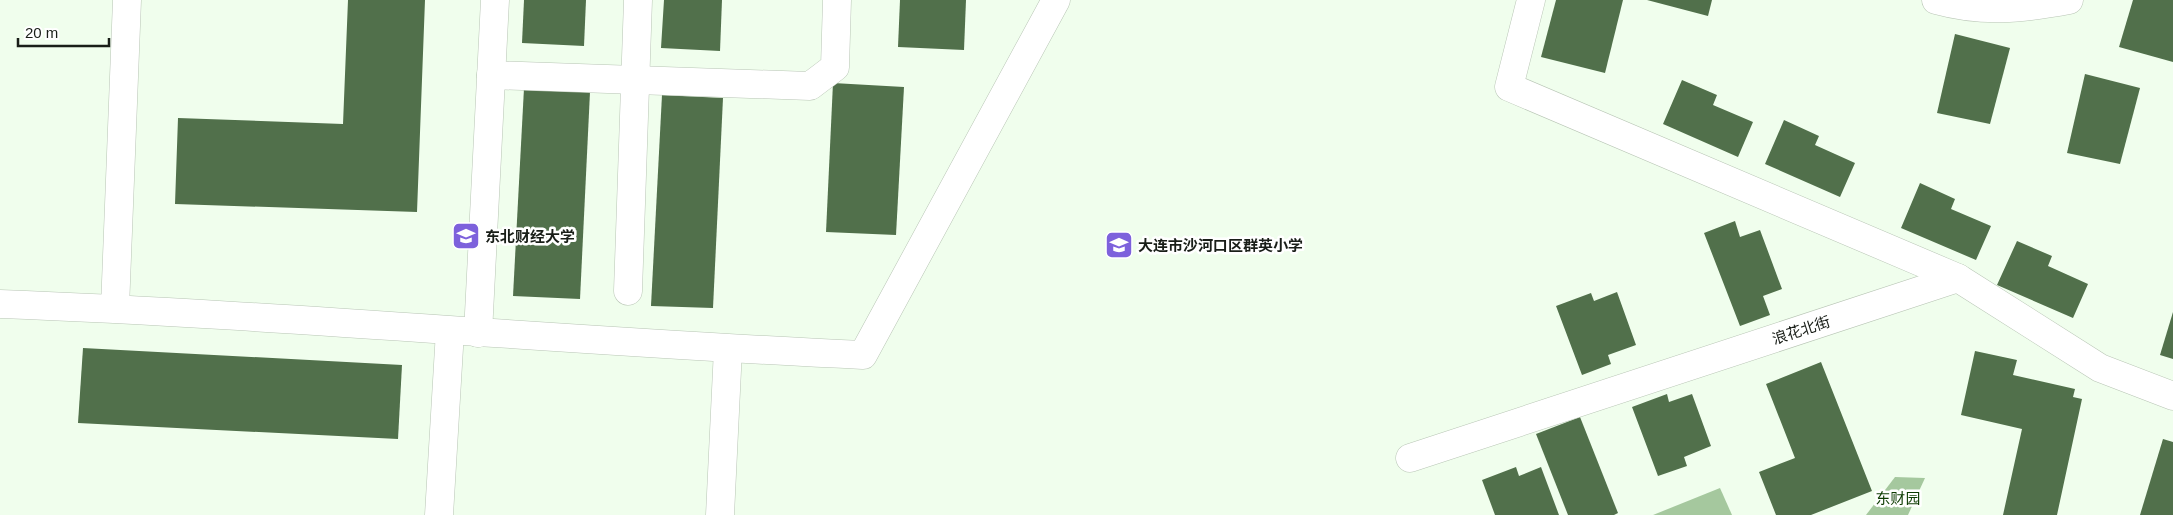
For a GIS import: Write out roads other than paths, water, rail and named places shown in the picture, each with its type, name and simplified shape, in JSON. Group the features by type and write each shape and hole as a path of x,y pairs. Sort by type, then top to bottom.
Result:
{"street":[{"path":"115,308 127,0"},
{"path":"478,333 495,0"},
{"path":"628,290 638,0"},
{"path":"491,75 810,86 835,67 837,0"},
{"path":"0,304 115,308 478,333 863,356 1056,0"},
{"path":"1531,0 1509,87 1958,278 2100,368 2173,396"},
{"path":"1936,0 1963,8 2024,8 2069,0"},
{"name":"浪花北街","path":"1410,458 1958,278"},
{"path":"440,515 450,331"},
{"path":"720,515 728,349"}],"place":[{"name":"东北财经大学","path":"466,236"},
{"name":"大连市沙河口区群英小学","path":"1119,245"}],"park label":[{"name":"东财园","path":"1898,498"}]}
